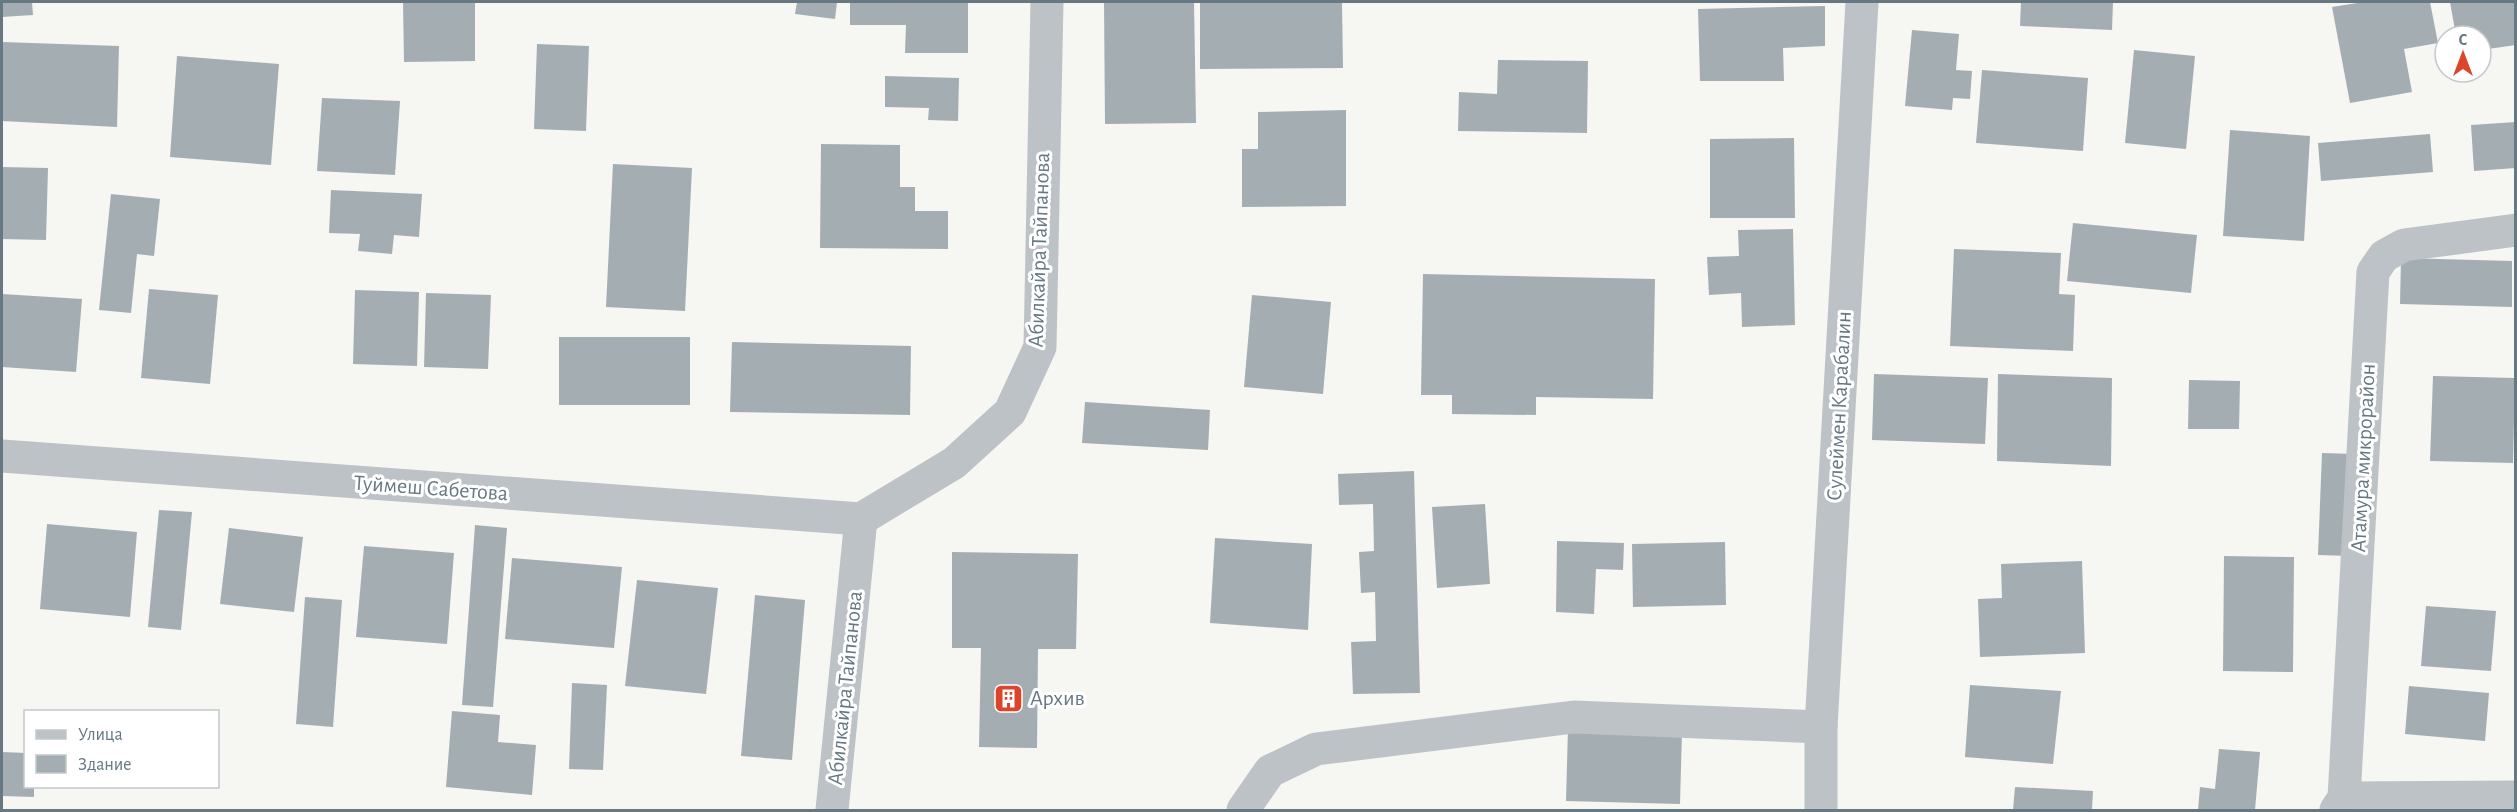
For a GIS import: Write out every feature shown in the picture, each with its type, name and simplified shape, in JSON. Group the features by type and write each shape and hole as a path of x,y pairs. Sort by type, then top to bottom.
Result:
{"street":[{"name":"Абилкайра Тайпанова","path":"832,810 861,519 954,463 1010,412 1040,347 1047,2"},
{"name":"Сулеймен Карабалин","path":"1821,810 1821,727 1862,2"},
{"name":"Атамура микрорайон","path":"2516,230 2404,245 2384,256 2373,272 2340,804 2516,797"},
{"name":"Туймеш Сабетова","path":"2,456 861,519"},
{"path":"1243,810 1270,771 1316,749 1574,717 1821,727"}],"building":[{"path":"2,2 32,2 33,15 2,17"},
{"path":"403,2 475,2 475,61 404,62"},
{"path":"797,2 837,2 835,19 795,14"},
{"path":"850,2 968,2 968,53 905,53 906,25 850,25"},
{"path":"1104,2 1194,2 1196,123 1105,124"},
{"path":"1200,2 1342,2 1343,68 1200,69"},
{"path":"2021,2 2113,2 2112,30 2020,26"},
{"path":"2364,2 2430,2 2434,24 2433,44 2404,49 2412,92 2350,103 2332,7"},
{"path":"2450,2 2516,2 2516,45 2493,48 2493,24 2454,24"},
{"path":"1825,6 1825,46 1783,48 1784,81 1700,81 1698,9"},
{"path":"1912,30 1959,34 1956,70 1972,71 1970,99 1953,98 1952,110 1905,106"},
{"path":"2,42 119,46 117,127 2,121"},
{"path":"537,44 589,46 586,131 534,129"},
{"path":"2134,50 2195,56 2186,149 2125,143"},
{"path":"177,56 279,64 271,165 170,157"},
{"path":"1498,60 1588,61 1587,133 1458,131 1459,92 1497,94"},
{"path":"1982,70 2088,78 2083,151 1976,143"},
{"path":"885,76 959,78 958,121 928,120 929,108 885,107"},
{"path":"322,98 400,101 395,175 317,171"},
{"path":"1346,110 1346,206 1242,207 1242,149 1258,149 1258,112"},
{"path":"2516,122 2516,168 2474,171 2471,125"},
{"path":"2230,130 2310,136 2304,241 2223,236"},
{"path":"2430,134 2433,172 2321,181 2318,143"},
{"path":"1794,138 1795,218 1710,218 1710,139"},
{"path":"821,144 900,145 900,187 915,187 915,211 948,211 948,249 820,248"},
{"path":"613,164 692,168 685,311 606,307"},
{"path":"2,167 48,168 46,240 2,239"},
{"path":"331,190 422,194 419,237 394,235 392,254 358,251 360,234 329,233"},
{"path":"111,194 160,199 154,256 137,254 131,313 99,310"},
{"path":"2073,223 2197,235 2191,293 2067,281"},
{"path":"1793,229 1795,325 1742,327 1741,293 1709,295 1707,257 1739,256 1738,230"},
{"path":"1954,249 2061,253 2059,294 2075,295 2073,351 1950,346"},
{"path":"2401,258 2512,261 2512,307 2400,304"},
{"path":"1423,274 1655,279 1653,399 1536,397 1536,415 1452,414 1452,395 1421,395"},
{"path":"149,289 218,295 210,384 141,378"},
{"path":"355,290 419,292 417,366 353,364"},
{"path":"426,293 491,295 488,369 424,367"},
{"path":"2,294 82,299 76,372 2,367"},
{"path":"1252,295 1331,302 1323,394 1244,387"},
{"path":"559,337 690,337 690,405 559,405"},
{"path":"732,342 911,346 910,415 730,412"},
{"path":"1874,374 1988,378 1985,444 1872,440"},
{"path":"1998,374 2112,378 2111,466 1997,461"},
{"path":"2433,376 2515,378 2513,463 2430,461"},
{"path":"2189,380 2240,381 2239,429 2188,429"},
{"path":"1085,402 1210,410 1208,450 1082,443"},
{"path":"2322,453 2355,454 2351,556 2318,555"},
{"path":"1414,471 1420,693 1353,694 1351,642 1376,641 1375,592 1361,593 1359,552 1374,551 1373,504 1339,505 1338,474"},
{"path":"1485,504 1490,584 1437,588 1432,507"},
{"path":"159,510 192,512 181,630 148,627"},
{"path":"47,524 137,532 130,617 40,609"},
{"path":"475,525 507,528 493,707 462,705"},
{"path":"229,528 303,537 294,612 220,604"},
{"path":"1215,538 1312,544 1308,630 1210,623"},
{"path":"1557,541 1624,543 1623,570 1596,569 1594,614 1556,612"},
{"path":"1725,542 1726,605 1633,607 1632,544"},
{"path":"364,546 454,553 447,644 356,637"},
{"name":"Архив","path":"952,552 1078,554 1076,649 1038,649 1037,748 979,747 981,648 952,648"},
{"path":"2224,556 2294,557 2293,672 2223,671"},
{"path":"512,558 622,567 614,648 505,639"},
{"path":"2082,561 2085,653 1980,657 1978,599 2002,598 2001,564"},
{"path":"637,580 718,588 706,694 625,686"},
{"path":"755,595 805,600 792,760 741,756"},
{"path":"305,597 342,600 333,727 296,724"},
{"path":"2426,606 2496,611 2491,671 2421,666"},
{"path":"572,683 607,685 603,770 569,769"},
{"path":"1970,685 2061,691 2053,764 1965,757"},
{"path":"2409,686 2489,693 2485,741 2405,734"},
{"path":"452,711 500,715 498,742 536,745 532,795 446,787"},
{"path":"1568,728 1682,731 1680,804 1566,801"},
{"path":"2219,749 2260,752 2255,810 2198,810 2200,787 2215,789"},
{"path":"2,752 24,753 24,788 34,788 34,797 2,796"},
{"path":"2015,787 2093,791 2092,810 2013,810"}],"place":[{"name":"Архив","path":"1009,698"}]}
